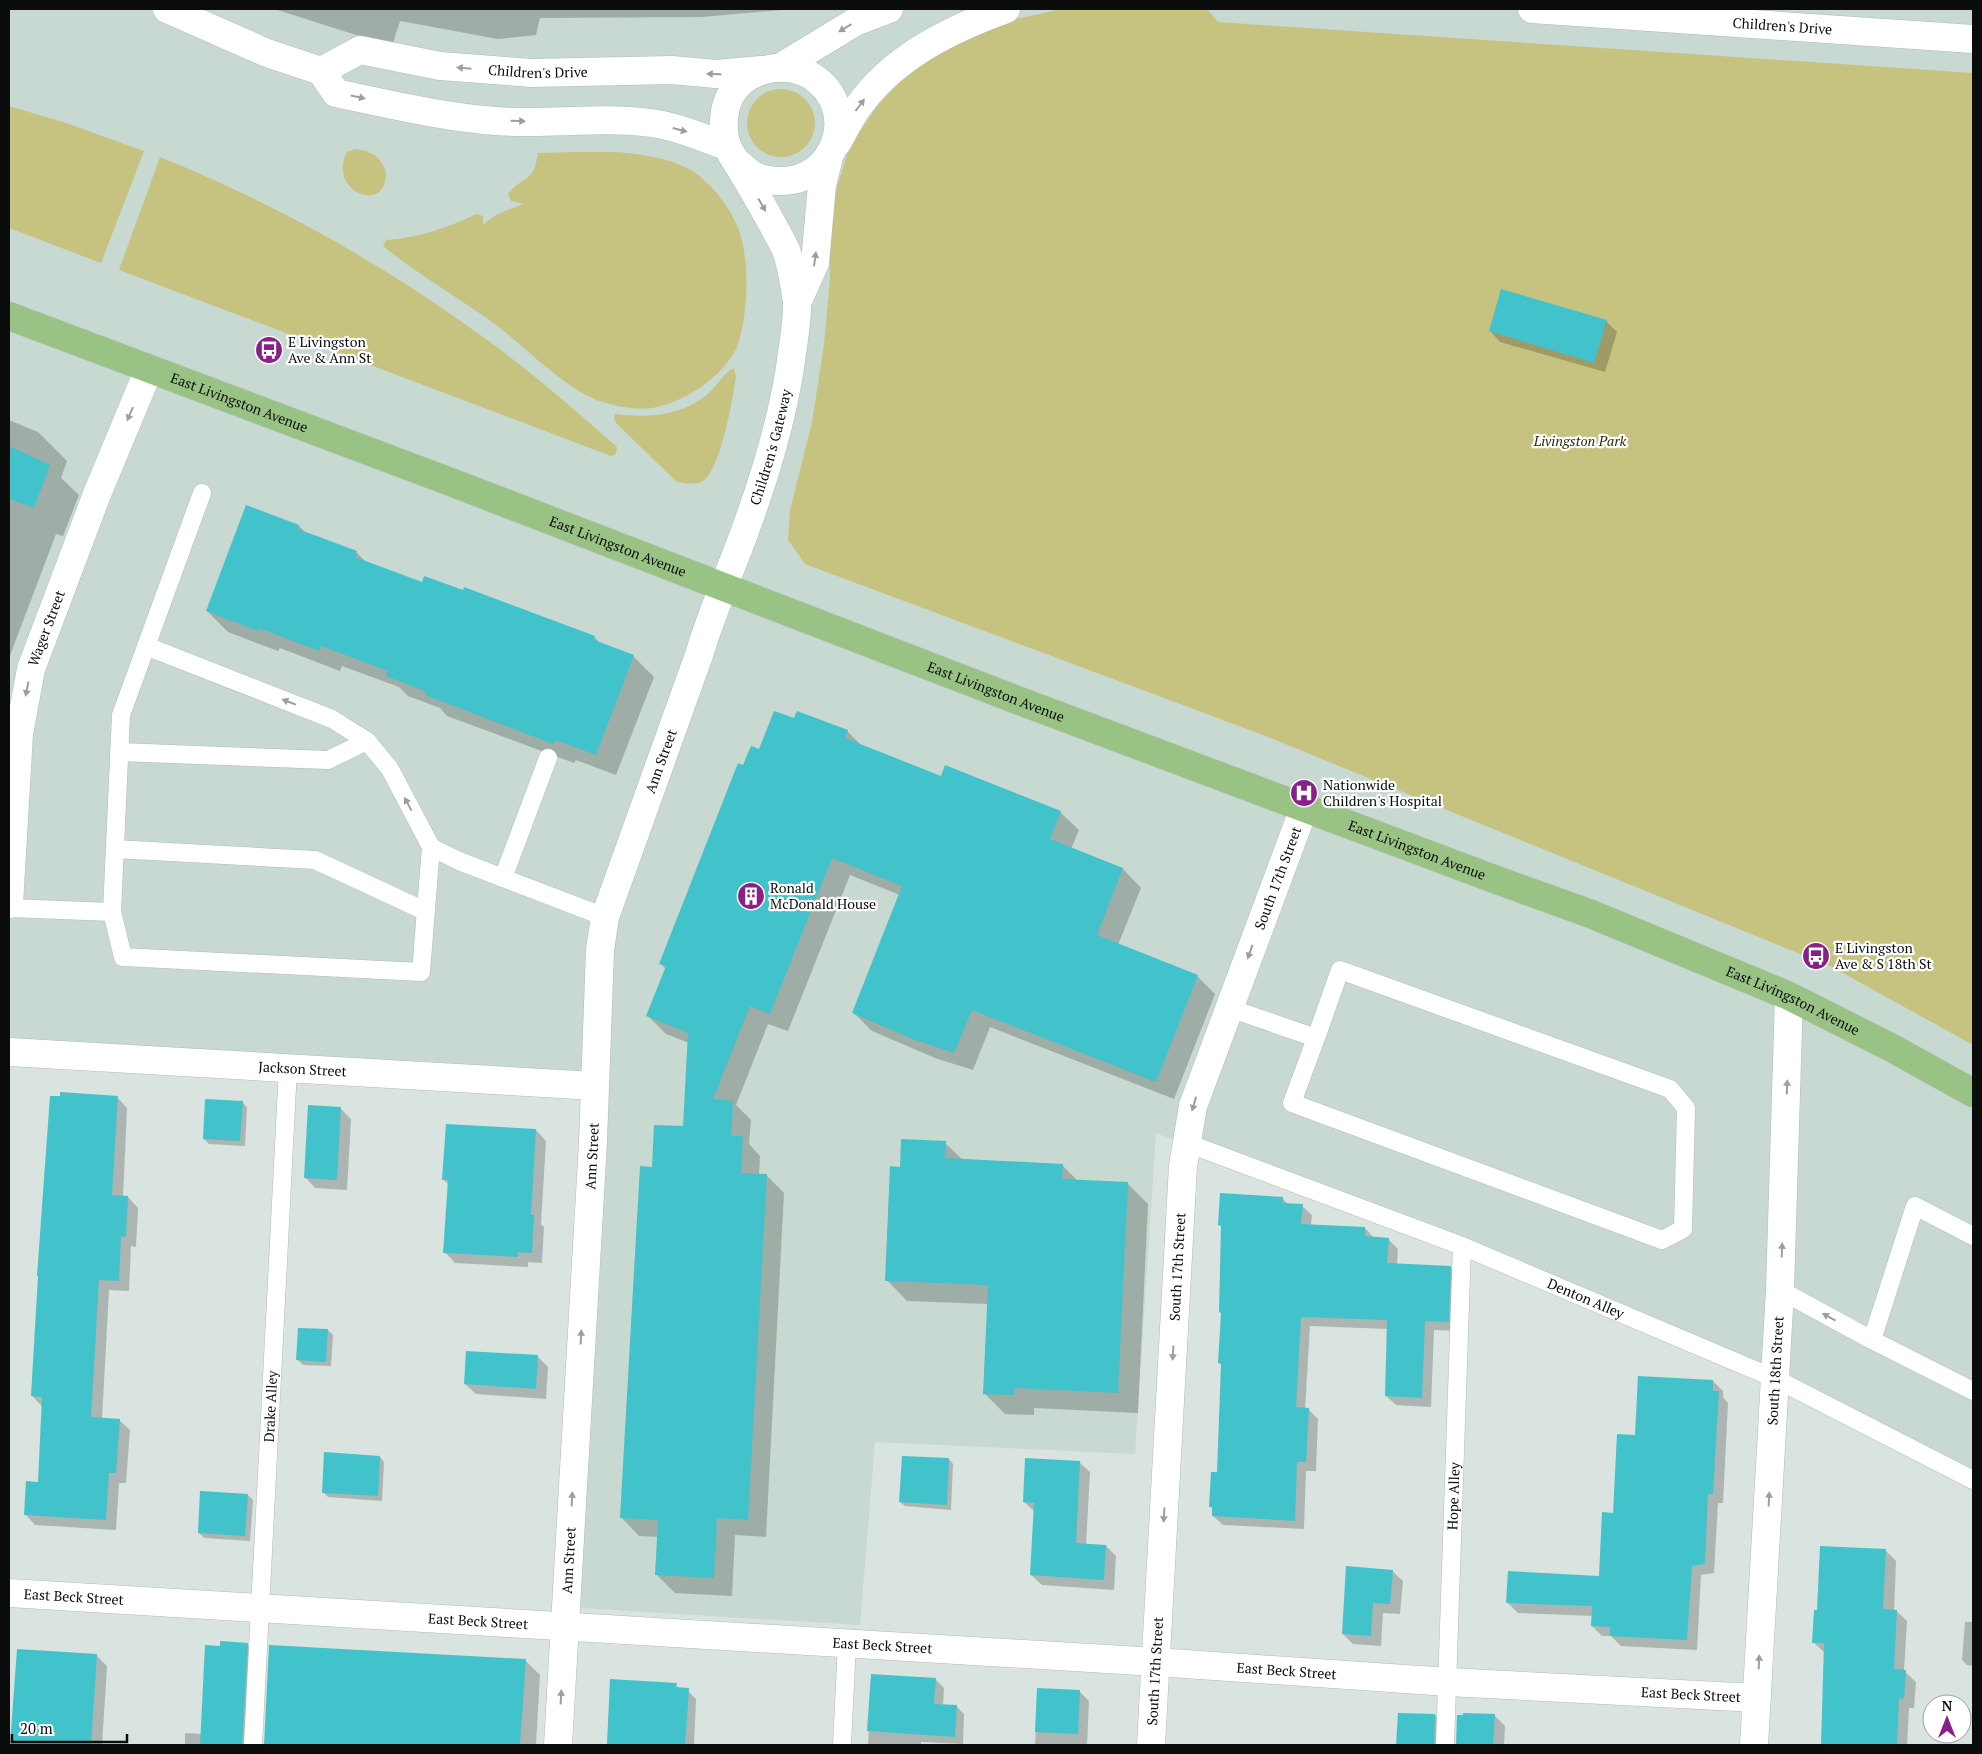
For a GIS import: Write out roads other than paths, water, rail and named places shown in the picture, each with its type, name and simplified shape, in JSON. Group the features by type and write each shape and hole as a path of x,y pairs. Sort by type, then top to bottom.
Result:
{"main road":[{"name":"East Livingston Avenue","path":"9,316 476,491 1304,808 1592,914 1789,996 1892,1048 1973,1093"}],"street":[{"path":"167,9 266,54 321,71 336,93 406,108 496,121 598,120 652,123 692,134 732,155 753,175 771,181 791,181 809,175 824,163 858,106 882,78 916,52 966,24 1006,9"},
{"name":"Children's Drive","path":"321,71 360,50 440,66 532,73 672,70 716,74 772,68 855,22 889,9"},
{"name":"Children's Drive","path":"1540,9 1973,39"},
{"name":"Children's Gateway","path":"723,587 751,514 784,406 797,304 815,263 822,184 838,127 836,109 829,92 816,79 799,70 772,68 746,78 733,92 725,108 723,128 732,155 787,253 797,304"},
{"name":"Wager Street","path":"9,904 13,763 31,669 97,494 149,369"},
{"name":"Ann Street","path":"558,1745 595,1086 600,950 605,917 723,587"},
{"name":"South 17th Street","path":"1151,1745 1183,1166 1186,1143 1193,1106 1304,808"},
{"name":"South 18th Street","path":"1754,1745 1776,1379 1789,996"},
{"name":"Jackson Street","path":"9,1052 595,1086"},
{"name":"East Beck Street","path":"9,1593 1156,1662 1449,1682 1757,1698"}],"lane":[{"path":"146,646 332,719 367,741 390,769 430,847 421,972 123,957 112,912 121,715 146,646 202,493"},
{"path":"119,752 328,760 367,741"},
{"path":"503,878 548,758"},
{"path":"430,847 503,878 605,917"},
{"path":"115,849 315,860 425,911"},
{"path":"9,908 112,912"},
{"path":"1340,970 1670,1089 1686,1108 1682,1229 1662,1240 1292,1102 1316,1038 1340,970"},
{"path":"1229,1008 1316,1038"},
{"name":"Drake Alley","path":"253,1745 288,1068"},
{"name":"Denton Alley","path":"1186,1143 1462,1246 1776,1379 1973,1480"},
{"path":"1872,1340 1915,1206 1973,1236"},
{"name":"Hope Alley","path":"1446,1745 1462,1246"},
{"path":"1780,1290 1872,1340 1973,1391"},
{"path":"842,1745 847,1643"}],"place":[{"name":"E Livingston Ave & Ann St","path":"269,350"},
{"name":"Nationwide Children's Hospital","path":"1304,793"},
{"name":"Ronald McDonald House","path":"751,896"},
{"name":"E Livingston Ave & S 18th St","path":"1816,956"}],"park label":[{"name":"Livingston Park","path":"1580,441"}]}
